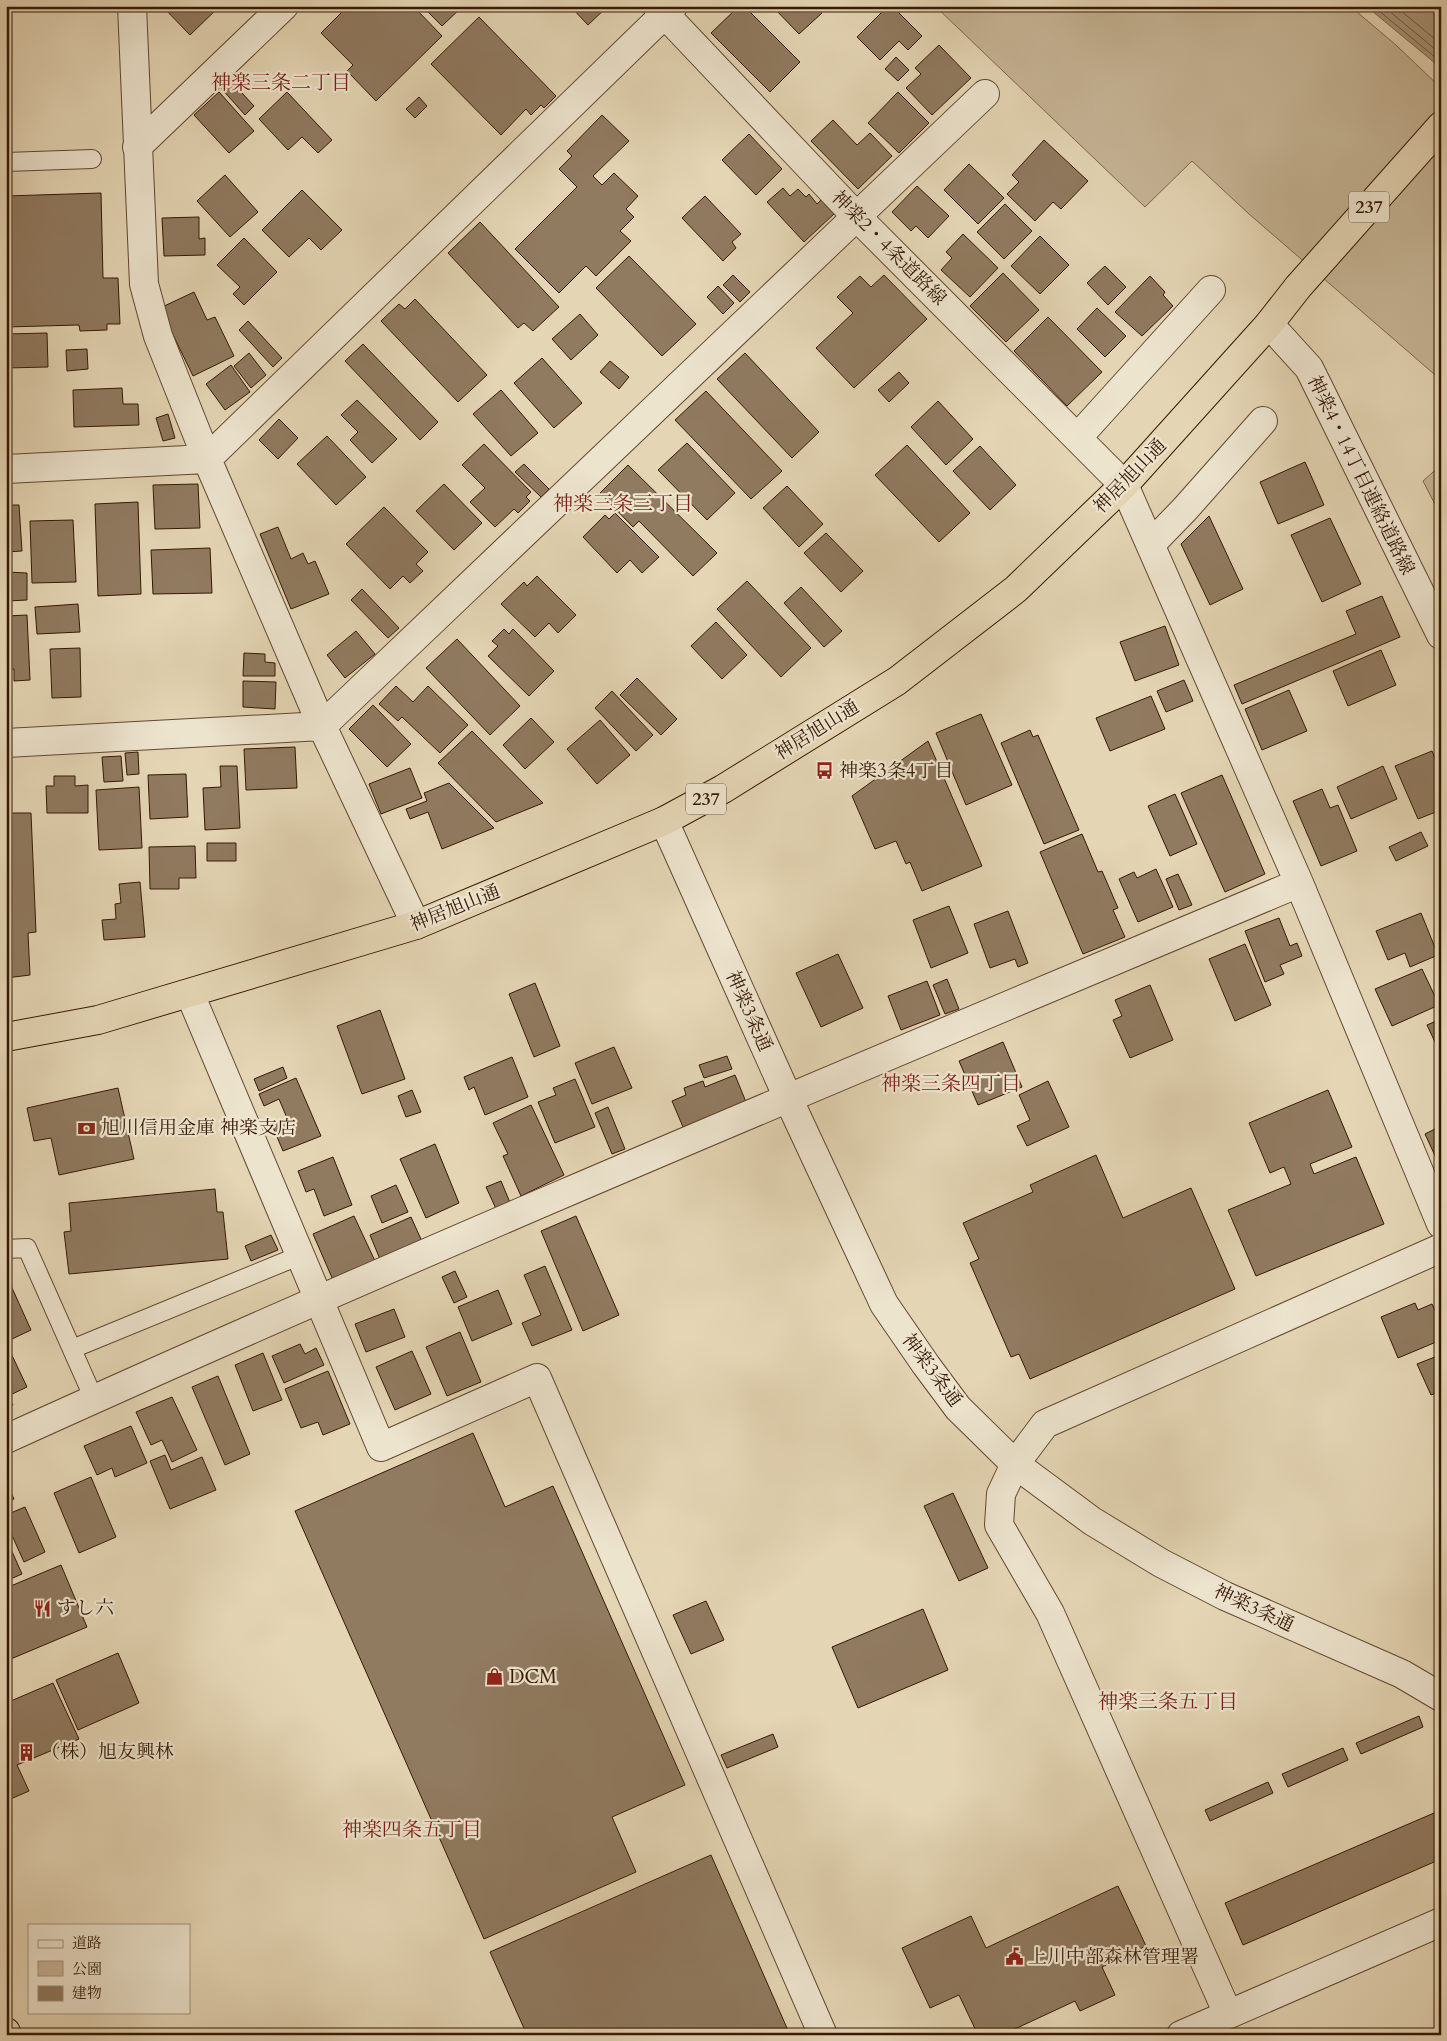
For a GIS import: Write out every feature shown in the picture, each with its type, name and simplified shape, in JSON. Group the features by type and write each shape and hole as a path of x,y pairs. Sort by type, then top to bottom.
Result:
{"highway":[{"name":"神居旭山通","path":"6,1037 98,1020 416,925 664,821 723,789 897,681 1016,588 1124,485 1269,324 1298,288 1441,126"}],"street":[{"path":"132,6 144,284 158,336 207,459 322,726 416,925"},
{"path":"137,147 284,6"},
{"path":"6,468 207,459 665,9"},
{"name":"神楽2・4条道路線","path":"665,9 856,216 1124,485 1299,883 1441,1224"},
{"path":"6,743 322,726 985,94"},
{"path":"1078,437 1211,290"},
{"name":"神楽4・14丁目連絡道路線","path":"1269,324 1309,368 1441,635"},
{"path":"1151,544 1185,509 1263,421"},
{"name":"神楽3条通","path":"664,821 788,1098 884,1304 958,1408 1015,1464 1092,1521 1162,1563 1225,1596 1402,1674 1441,1697"},
{"path":"6,1439 319,1300 788,1098 1299,883"},
{"path":"190,994 382,1447 537,1378 823,2035"},
{"path":"1228,2014 1050,1613 999,1525 1001,1494 1015,1464 1045,1424 1441,1248"},
{"path":"1181,2035 1441,1922"}],"lane":[{"path":"6,162 92,160"},
{"path":"6,1249 27,1248 94,1399"},
{"path":"72,1349 301,1255"}],"green space":[{"path":"935,6 1350,6 1397,46 1441,88 1441,380 1249,214 1192,161 1145,207"},
{"path":"1441,465 1441,516 1423,481"}],"water":[{"path":"1366,6 1441,6 1441,68"}],"building":[{"path":"162,6 220,6 190,35"},
{"path":"348,6 413,6 442,36 376,101 347,71 353,65 321,33"},
{"path":"422,6 463,6 442,26"},
{"path":"570,6 608,6 588,25"},
{"path":"739,6 744,6 800,62 770,92 711,33"},
{"path":"772,6 815,6 822,13 799,34"},
{"path":"888,6 892,6 922,36 908,50 899,41 880,60 857,37"},
{"path":"479,17 556,96 544,108 541,105 531,115 526,109 501,135 431,64"},
{"path":"939,45 971,78 932,115 906,88 921,74 915,68"},
{"path":"896,57 909,70 898,81 885,69"},
{"path":"230,80 254,106 245,115 221,88"},
{"path":"219,92 254,131 229,153 194,115"},
{"path":"287,92 332,140 318,153 302,137 288,150 259,119"},
{"path":"898,92 929,123 899,153 868,123"},
{"path":"419,97 427,106 415,118 406,109"},
{"path":"602,115 629,141 593,176 602,185 614,173 638,196 626,209 634,217 620,231 631,241 596,276 586,266 559,293 515,249 577,187 559,169 572,156 567,151"},
{"path":"833,120 857,145 870,133 892,156 858,189 811,141"},
{"path":"749,134 782,169 756,195 722,160"},
{"path":"1044,140 1088,181 1061,209 1053,202 1035,221 1007,194 1019,182 1012,175"},
{"path":"969,164 1004,198 978,224 944,190"},
{"path":"225,175 258,212 230,237 197,201"},
{"path":"917,186 949,216 928,238 916,226 911,231 892,212"},
{"path":"783,188 790,196 798,189 806,197 809,194 817,204 821,200 834,214 804,242 767,202"},
{"path":"302,190 342,230 321,250 309,238 289,257 262,230"},
{"path":"101,193 103,278 118,278 120,324 107,324 107,330 80,331 79,325 6,327 6,196"},
{"path":"705,196 741,234 732,242 736,248 723,261 682,218"},
{"path":"1005,204 1032,231 1004,259 977,232"},
{"path":"199,217 199,239 205,238 205,255 164,256 162,218"},
{"path":"480,222 559,307 533,331 524,323 518,328 448,253"},
{"path":"963,234 998,268 970,297 941,270 952,258 946,252"},
{"path":"1040,236 1069,265 1040,294 1011,266"},
{"path":"244,238 277,272 244,305 233,294 240,287 217,265"},
{"path":"629,256 696,324 662,356 596,288"},
{"path":"1105,266 1126,287 1108,305 1087,283"},
{"path":"1003,273 1039,310 1006,342 970,306"},
{"path":"733,275 750,292 740,302 723,285"},
{"path":"884,275 927,319 854,388 816,348 853,313 837,297 860,276 871,287"},
{"path":"1150,276 1165,292 1163,295 1173,306 1142,336 1115,312"},
{"path":"718,286 734,303 723,314 707,297"},
{"path":"194,292 207,320 215,317 234,356 193,376 160,308"},
{"path":"415,299 487,375 458,402 381,321 399,304 405,309"},
{"path":"1097,308 1126,336 1105,357 1077,329"},
{"path":"580,314 598,335 571,360 552,339"},
{"path":"1048,317 1102,372 1067,406 1014,351"},
{"path":"248,321 282,358 273,367 239,330"},
{"path":"47,333 48,367 6,368 6,334"},
{"path":"363,344 438,422 420,440 345,361"},
{"path":"87,349 88,369 67,371 66,350"},
{"path":"249,353 266,375 251,388 234,366"},
{"path":"745,353 819,432 792,458 717,379"},
{"path":"542,358 582,403 554,428 514,383"},
{"path":"610,361 629,377 619,389 600,372"},
{"path":"231,365 250,392 225,410 206,384"},
{"path":"899,372 909,383 889,402 878,390"},
{"path":"122,388 123,404 138,404 139,425 74,427 73,390"},
{"path":"501,390 538,433 511,456 473,414"},
{"path":"706,391 782,471 751,499 675,420"},
{"path":"357,400 397,439 372,463 350,440 358,432 341,415"},
{"path":"938,401 973,439 946,465 911,427"},
{"path":"6,411 9,411 10,444 6,444"},
{"path":"168,414 175,438 163,441 156,418"},
{"path":"279,419 298,438 278,459 259,440"},
{"path":"327,436 366,477 336,505 297,464"},
{"path":"687,443 735,493 707,520 658,470"},
{"path":"484,444 531,492 526,497 530,501 518,513 514,509 495,527 470,502 485,488 462,465"},
{"path":"907,445 970,513 939,542 875,475"},
{"path":"980,446 1016,485 990,510 953,471"},
{"path":"1305,462 1324,505 1278,524 1260,482"},
{"path":"524,464 549,489 541,497 515,472"},
{"path":"628,465 717,553 693,576 639,521 633,527 600,493"},
{"path":"198,484 200,528 155,529 153,485"},
{"path":"444,484 482,523 454,550 416,511"},
{"path":"787,486 823,524 799,547 763,508"},
{"path":"138,502 141,594 98,596 95,504"},
{"path":"6,505 19,505 22,551 6,552"},
{"path":"384,507 428,552 416,564 423,571 410,583 403,576 390,589 346,544"},
{"path":"615,513 659,557 642,573 630,560 617,573 583,537 605,515 609,519"},
{"path":"1209,516 1243,589 1210,605 1181,544"},
{"path":"1330,518 1361,584 1322,602 1291,535"},
{"path":"73,520 76,582 32,583 30,521"},
{"path":"278,527 291,559 303,553 308,564 315,561 329,594 291,609 260,534"},
{"path":"826,533 863,571 841,592 804,553"},
{"path":"210,548 212,593 153,594 151,550"},
{"path":"7,572 27,573 27,600 7,601"},
{"path":"537,576 576,615 558,633 549,623 535,637 501,604 524,582 527,586"},
{"path":"747,581 811,648 781,677 717,609"},
{"path":"801,587 842,631 824,647 784,603"},
{"path":"362,589 399,628 388,638 351,600"},
{"path":"1382,596 1400,637 1242,704 1234,685 1356,634 1346,611"},
{"path":"78,604 80,632 37,634 35,607"},
{"path":"27,615 30,680 14,681 14,669 6,669 6,616"},
{"path":"716,622 747,655 722,679 691,646"},
{"path":"1165,626 1179,665 1135,681 1120,642"},
{"path":"504,629 509,634 513,629 554,671 529,696 488,656 498,646 492,641"},
{"path":"356,631 375,654 345,678 327,655"},
{"path":"457,639 520,706 490,735 426,668"},
{"path":"80,648 81,697 52,698 50,649"},
{"path":"1381,650 1396,685 1348,706 1333,671"},
{"path":"244,653 265,654 265,662 275,663 275,676 243,676"},
{"path":"637,678 677,719 661,735 620,695"},
{"path":"1184,680 1193,701 1166,712 1157,691"},
{"path":"243,681 276,682 275,709 243,707"},
{"path":"396,686 413,702 428,686 468,725 440,753 402,717 398,721 379,704"},
{"path":"1289,690 1307,731 1262,750 1245,709"},
{"path":"612,691 653,735 636,751 595,708"},
{"path":"1151,696 1165,729 1110,751 1096,718"},
{"path":"373,705 411,744 387,767 349,729"},
{"path":"981,714 1012,785 966,805 936,733"},
{"path":"531,718 554,742 525,769 503,745"},
{"path":"600,720 630,755 597,784 567,749"},
{"path":"1030,730 1033,737 1038,735 1079,830 1044,844 1001,743"},
{"path":"472,731 543,803 496,822 438,763"},
{"path":"928,741 982,866 922,891 910,862 906,864 896,841 875,849 852,796"},
{"path":"295,747 297,788 246,790 244,749"},
{"path":"1432,751 1441,772 1441,810 1418,819 1395,766"},
{"path":"138,752 139,774 127,775 125,753"},
{"path":"121,756 123,781 104,782 102,757"},
{"path":"220,766 237,766 240,828 205,830 203,788 221,787"},
{"path":"1383,766 1397,799 1351,819 1337,787"},
{"path":"410,768 422,798 381,814 369,784"},
{"path":"186,774 188,817 150,819 148,775"},
{"path":"1222,775 1265,874 1225,892 1181,793"},
{"path":"54,776 75,776 75,786 88,785 88,813 47,813 46,786 54,786"},
{"path":"449,783 494,828 442,849 428,812 410,819 406,809 427,801 424,793"},
{"path":"139,787 142,848 99,850 96,790"},
{"path":"1322,789 1330,808 1338,805 1357,851 1321,866 1293,801"},
{"path":"1175,794 1197,844 1170,856 1148,806"},
{"path":"6,813 31,813 36,932 28,933 30,975 6,978"},
{"path":"1421,832 1428,846 1396,861 1389,847"},
{"path":"1082,834 1098,872 1102,871 1118,908 1113,910 1125,937 1083,954 1040,852"},
{"path":"207,843 236,843 236,861 207,861"},
{"path":"195,846 196,878 179,878 179,889 150,889 149,847"},
{"path":"1156,869 1173,907 1138,922 1119,879 1134,872 1137,878"},
{"path":"1178,874 1192,905 1179,910 1166,879"},
{"path":"140,882 145,937 104,940 102,920 116,919 115,904 121,903 119,884"},
{"path":"949,906 968,953 931,968 913,920"},
{"path":"1008,911 1028,963 1018,967 1015,959 990,968 974,924"},
{"path":"1421,913 1438,955 1410,967 1405,953 1388,960 1376,931"},
{"path":"1279,918 1290,946 1297,943 1302,956 1280,965 1284,974 1265,982 1245,931"},
{"path":"1245,944 1271,1005 1235,1021 1209,959"},
{"path":"838,954 863,1008 821,1027 796,973"},
{"path":"1422,969 1439,1005 1392,1026 1375,989"},
{"path":"947,979 959,1009 945,1014 933,985"},
{"path":"927,981 940,1015 901,1030 888,996"},
{"path":"535,983 560,1046 534,1057 509,994"},
{"path":"1150,985 1173,1040 1130,1058 1113,1020 1122,1016 1115,1000"},
{"path":"380,1010 405,1079 362,1094 337,1026"},
{"path":"1441,1019 1441,1055 1427,1025"},
{"path":"1003,1042 1022,1087 978,1105 959,1061"},
{"path":"614,1047 632,1088 592,1104 575,1063"},
{"path":"727,1056 732,1069 704,1078 699,1065"},
{"path":"512,1057 528,1097 485,1115 474,1087 469,1090 464,1077"},
{"path":"283,1067 287,1078 259,1091 254,1079"},
{"path":"735,1075 746,1102 683,1127 672,1101 686,1095 684,1088 703,1081 705,1087"},
{"path":"296,1078 321,1136 283,1151 272,1125 287,1118 279,1099 264,1106 259,1094"},
{"path":"575,1079 595,1127 555,1143 538,1102 556,1095 553,1088"},
{"path":"1048,1081 1069,1127 1027,1146 1017,1126 1030,1120 1019,1095"},
{"path":"118,1088 134,1159 59,1175 51,1138 34,1141 27,1108"},
{"path":"412,1090 421,1112 406,1117 398,1096"},
{"path":"1328,1090 1352,1147 1310,1164 1314,1174 1356,1157 1384,1224 1256,1276 1228,1210 1291,1184 1284,1167 1270,1173 1249,1123"},
{"path":"531,1105 564,1175 521,1196 503,1156 508,1154 493,1123"},
{"path":"608,1107 625,1149 612,1154 595,1113"},
{"path":"1441,1126 1441,1158 1437,1160 1425,1134"},
{"path":"435,1144 459,1203 426,1218 400,1159"},
{"path":"1096,1155 1123,1218 1191,1188 1235,1289 1030,1379 1019,1354 1011,1357 970,1263 979,1259 963,1223 1033,1192 1030,1185"},
{"path":"333,1157 352,1205 324,1216 314,1189 306,1192 298,1171"},
{"path":"501,1181 511,1205 497,1211 486,1187"},
{"path":"396,1185 408,1212 382,1223 371,1196"},
{"path":"215,1189 217,1212 223,1212 228,1259 69,1274 64,1232 71,1231 69,1203"},
{"path":"354,1216 375,1261 333,1280 313,1234"},
{"path":"576,1216 619,1315 583,1331 541,1231"},
{"path":"411,1217 424,1246 382,1264 370,1235"},
{"path":"271,1235 278,1250 251,1261 245,1246"},
{"path":"545,1266 572,1330 532,1346 522,1323 541,1315 524,1275"},
{"path":"455,1271 467,1297 454,1303 442,1277"},
{"path":"8,1279 31,1330 12,1339 6,1326"},
{"path":"498,1290 512,1324 472,1341 458,1307"},
{"path":"1415,1303 1418,1310 1432,1304 1441,1324 1441,1340 1398,1358 1381,1317"},
{"path":"394,1309 405,1337 366,1352 355,1324"},
{"path":"460,1332 481,1382 447,1396 426,1347"},
{"path":"300,1344 305,1354 316,1348 324,1365 284,1383 272,1356"},
{"path":"9,1349 27,1387 8,1396 13,1405 6,1408 6,1350"},
{"path":"412,1351 431,1394 395,1410 376,1367"},
{"path":"263,1353 282,1400 253,1411 235,1365"},
{"path":"1440,1355 1441,1391 1431,1395 1417,1364"},
{"path":"328,1371 350,1424 323,1435 318,1422 301,1428 285,1389"},
{"path":"218,1376 250,1454 225,1465 192,1387"},
{"path":"172,1397 197,1450 172,1462 162,1440 151,1445 136,1412"},
{"path":"131,1426 147,1463 115,1477 112,1468 97,1475 84,1446"},
{"path":"473,1433 505,1507 553,1486 685,1785 612,1817 636,1872 484,1939 295,1511"},
{"path":"165,1455 171,1470 202,1457 216,1490 170,1509 150,1461"},
{"path":"91,1477 116,1537 79,1553 54,1493"},
{"path":"6,1482 14,1499 6,1502"},
{"path":"953,1493 988,1568 959,1581 924,1506"},
{"path":"25,1507 45,1552 24,1562 6,1522 6,1515"},
{"path":"6,1538 22,1574 6,1581"},
{"name":"すし六","path":"61,1565 87,1627 6,1661 6,1588"},
{"path":"706,1601 724,1640 691,1654 673,1615"},
{"path":"923,1609 948,1670 858,1708 832,1647"},
{"path":"118,1653 139,1703 78,1730 56,1680"},
{"name":"（株）旭友興林","path":"53,1683 79,1739 17,1765 29,1791 6,1801 6,1703"},
{"path":"1419,1716 1423,1727 1361,1754 1356,1743"},
{"path":"773,1734 778,1747 727,1768 721,1755"},
{"path":"1343,1748 1348,1760 1288,1787 1282,1774"},
{"path":"1268,1782 1273,1793 1210,1821 1205,1810"},
{"path":"1441,1810 1441,1859 1243,1945 1225,1903"},
{"path":"711,1855 790,2035 527,2035 490,1952"},
{"name":"上川中部森林管理署","path":"1118,1886 1146,1946 1102,1967 1115,1995 1080,2011 1075,2001 1002,2035 978,2035 959,1995 930,2008 902,1948 971,1916 986,1948"}],"place":[{"name":"神楽3条4丁目","path":"825,771"},
{"name":"旭川信用金庫 神楽支店","path":"87,1128"},
{"name":"すし六","path":"43,1608"},
{"name":"DCM","path":"495,1677"},
{"name":"（株）旭友興林","path":"27,1752"},
{"name":"上川中部森林管理署","path":"1014,1957"}],"district":[{"name":"神楽三条二丁目","path":"281,82"},
{"name":"神楽三条三丁目","path":"623,503"},
{"name":"神楽三条四丁目","path":"951,1083"},
{"name":"神楽三条五丁目","path":"1168,1701"},
{"name":"神楽四条五丁目","path":"412,1829"}]}
